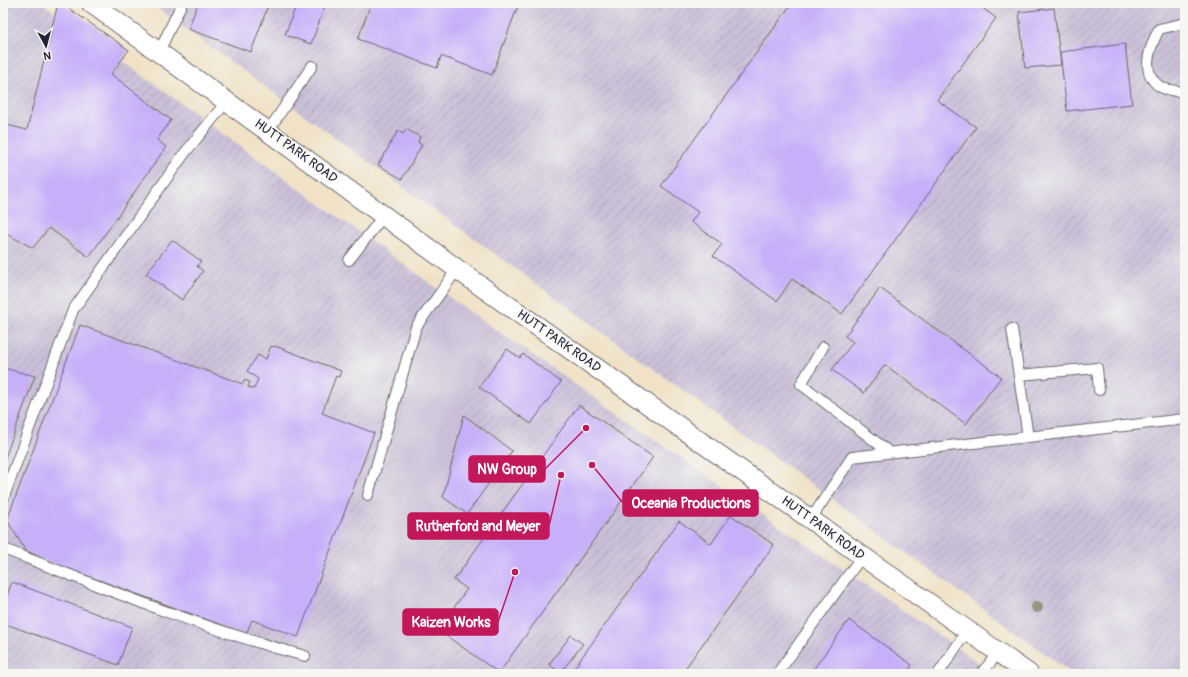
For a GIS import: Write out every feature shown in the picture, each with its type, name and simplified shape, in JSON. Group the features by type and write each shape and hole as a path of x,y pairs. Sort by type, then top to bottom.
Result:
{"street":[{"name":"HUTT PARK ROAD","path":"91,3 458,268 1029,674"}],"lane":[{"path":"160,52 182,3"},
{"path":"1183,92 1159,86 1152,78 1147,62 1159,29 1185,23"},
{"path":"268,131 312,66"},
{"path":"3,499 73,310 184,154 227,101"},
{"path":"350,260 384,215"},
{"path":"368,495 416,327 458,268"},
{"path":"1012,329 1028,437"},
{"path":"823,347 801,384 890,452"},
{"path":"1020,375 1097,368 1099,390"},
{"path":"810,519 852,457 1185,419"},
{"path":"3,547 4,549 173,614 245,640 305,656"},
{"path":"777,674 862,556"},
{"path":"938,674 967,631"},
{"path":"981,674 998,653"}],"shaded area":[{"path":"3,3 42,3 453,300 425,339 396,445 381,534 370,619 374,674 3,674"},
{"path":"150,3 1185,3 1185,674 1073,674"},
{"path":"453,300 486,323 463,404 440,500 428,623 429,674 374,674 370,619 381,534 396,445 425,339"},
{"path":"486,323 995,674 429,674 428,623 440,500 463,404"}],"building":[{"path":"58,3 61,3 129,50 111,74 171,120 157,140 166,147 89,257 49,228 33,248 3,232 3,124 27,130"},
{"path":"198,3 269,3 251,52 188,29"},
{"path":"297,3 326,3 311,44 285,35"},
{"path":"371,3 519,3 492,75 441,56 437,68 358,39"},
{"path":"792,3 976,3 996,18 937,100 976,127 842,314 792,279 777,301 713,256 722,244 691,222 698,212 661,186"},
{"path":"1054,8 1061,65 1025,68 1019,12"},
{"path":"1125,44 1132,104 1067,111 1060,52"},
{"path":"406,129 420,137 418,142 422,145 402,179 378,165 398,131 403,134"},
{"path":"172,240 201,261 197,266 203,271 182,300 146,274"},
{"path":"880,288 1001,377 966,424 885,365 864,393 832,370 853,342 845,336"},
{"path":"80,325 243,384 244,380 250,382 248,387 254,389 258,379 247,371 258,355 266,359 271,346 275,346 341,371 339,377 336,376 322,413 374,433 298,637 252,620 246,634 50,562 25,550 7,520"},
{"path":"507,349 520,358 523,354 561,382 531,424 479,387"},
{"path":"3,368 35,376 3,463"},
{"path":"579,405 653,457 499,673 438,630 467,589 454,580"},
{"path":"464,415 512,451 467,514 443,497"},
{"path":"731,515 774,545 681,674 570,674 679,521 711,544"},
{"path":"12,582 132,627 118,665 3,623 3,606"},
{"path":"849,620 912,665 906,674 810,674"},
{"path":"571,635 583,644 560,673 549,664"}],"place":[{"name":"NW Group","path":"586,428"},
{"name":"Oceania Productions","path":"592,465"},
{"name":"Rutherford and Meyer","path":"561,475"},
{"name":"Kaizen Works","path":"515,572"}]}
